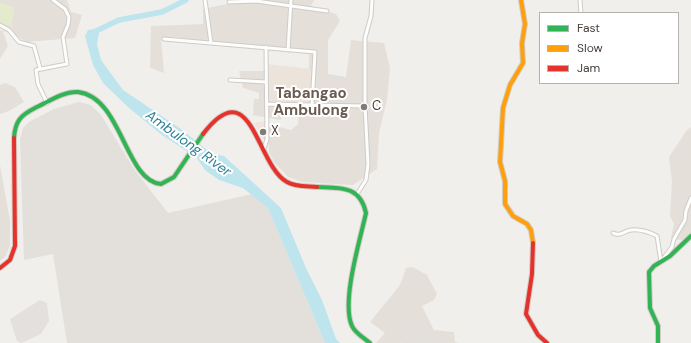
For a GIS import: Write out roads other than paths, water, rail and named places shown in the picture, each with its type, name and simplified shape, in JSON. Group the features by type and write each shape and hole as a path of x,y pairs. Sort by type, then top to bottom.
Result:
{"main road":[{"path":"521,0 525,24 522,43 523,63 510,85 503,108 500,162 506,181 505,204 513,216 527,224 531,230 534,242 532,274 526,314 538,335 547,343"},
{"path":"0,268 10,260 15,246 13,156 15,123 20,116 62,96 77,92 87,94 96,99 105,108 140,172 147,180 161,185 170,181 208,127 220,116 232,113 238,114 248,121 277,174 291,184 343,187 357,194 364,203 366,217 350,286 348,313 352,327 370,343"},
{"path":"658,343 658,326 650,308 649,272 670,256 691,236"}],"street":[{"path":"47,103 38,84 36,70 40,68 67,64 63,37 68,25 69,17 65,9 53,0"},
{"path":"205,0 208,10 211,43"},
{"path":"288,50 291,0"},
{"path":"357,194 366,180 368,172 365,106 365,38 371,16 372,0"},
{"path":"580,0 580,12"},
{"path":"229,2 256,2 327,10"},
{"path":"0,25 9,30 19,42 34,46 40,68"},
{"path":"164,39 315,52 312,105"},
{"path":"263,149 267,138 268,104 266,82 266,47"},
{"path":"230,80 266,82"},
{"path":"268,104 365,106"},
{"path":"662,261 672,247 674,239 685,220 686,211 691,198"},
{"path":"613,233 619,235 634,230 647,232 657,236 662,261"}],"water":[{"path":"100,28 97,44 101,60 123,90 181,129 212,154 224,156 281,208 306,268 322,300 336,339 340,343 325,343 268,208 243,188 219,180 205,170 196,157 162,135 129,108 103,83 93,65 85,36 88,30"}],"waterway":[{"name":"Ambulong River","path":"94,32 119,20 162,12 186,0"}],"place":[{"name":"C","path":"364,107"},
{"name":"X","path":"263,132"}],"district":[{"name":"Tabangao Ambulong","path":"311,102"}]}
